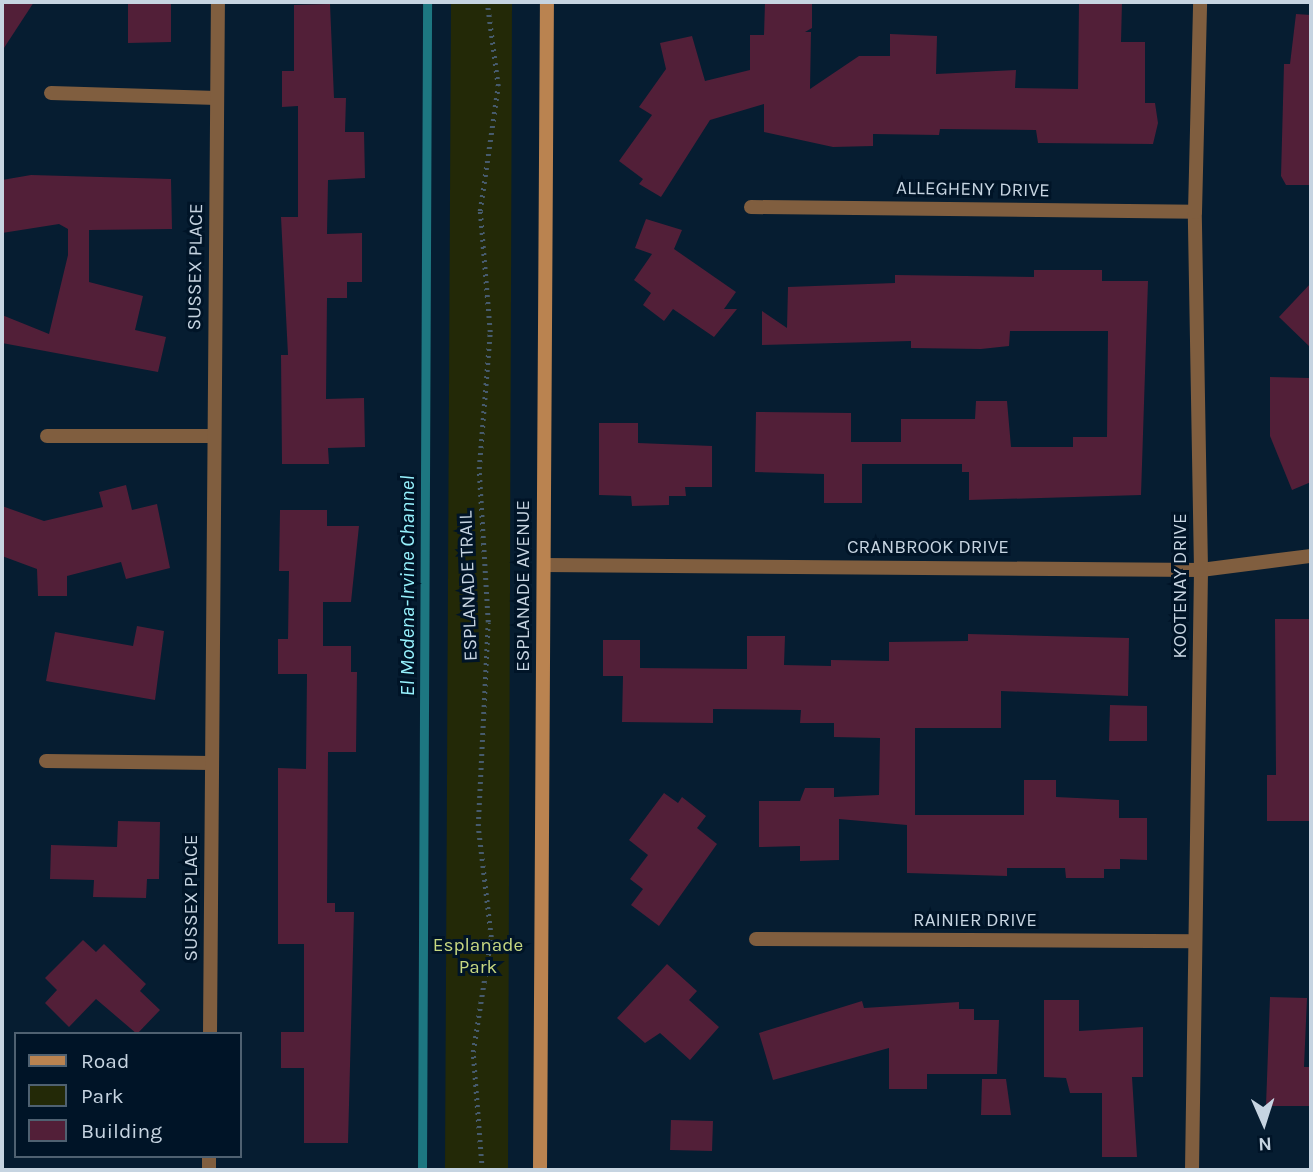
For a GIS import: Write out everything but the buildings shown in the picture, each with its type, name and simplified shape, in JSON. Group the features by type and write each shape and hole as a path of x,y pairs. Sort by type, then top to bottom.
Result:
{"street":[{"name":"SUSSEX PLACE","path":"210,1032 218,2"},
{"name":"ESPLANADE AVENUE","path":"540,1170 547,2"},
{"name":"KOOTENAY DRIVE","path":"1192,1170 1201,569 1195,212 1200,2"},
{"path":"51,93 217,98"},
{"name":"ALLEGHENY DRIVE","path":"751,207 1195,212"},
{"path":"47,436 214,436"},
{"name":"CRANBROOK DRIVE","path":"544,565 1201,569 1311,556"},
{"path":"46,761 212,763"},
{"name":"RAINIER DRIVE","path":"756,939 1194,941"}],"path":[{"name":"ESPLANADE TRAIL","path":"482,1170 473,1052 491,937 478,825 488,622 479,469 490,332 480,211 498,86 487,2"}],"green space":[{"name":"Esplanade Park","path":"451,2 512,2 508,1170 445,1170"}],"waterway":[{"name":"El Modena-Irvine Channel","path":"422,1170 427,2"}]}
